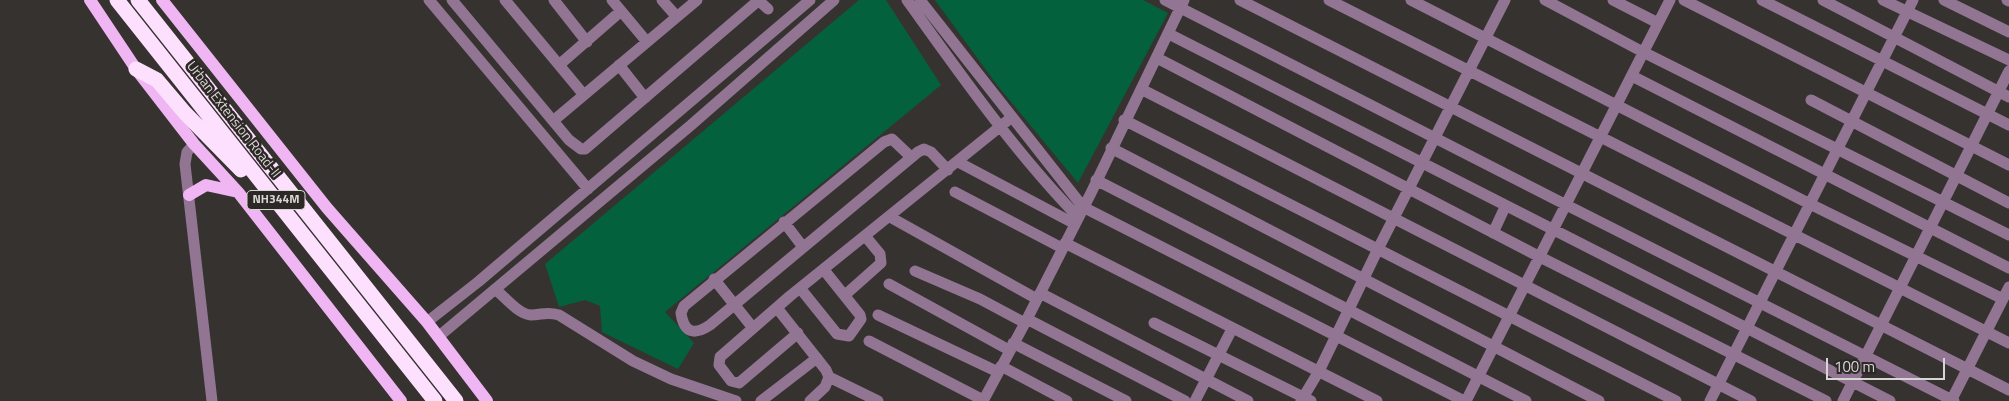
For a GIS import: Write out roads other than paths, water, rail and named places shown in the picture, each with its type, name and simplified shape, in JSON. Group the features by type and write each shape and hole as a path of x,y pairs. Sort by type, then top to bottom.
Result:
{"highway":[{"name":"Urban Extension Road-II","path":"117,0 431,399"},
{"name":"Urban Extension Road-II","path":"138,0 456,401"},
{"path":"136,69 157,80 185,113 242,171 261,182"},
{"path":"442,383 468,401"}],"main road":[{"path":"90,0 136,69 194,144 238,192 401,401"},
{"path":"162,0 327,208 427,322 487,401"},
{"path":"189,195 206,185 238,192"}],"street":[{"path":"429,0 588,189"},
{"path":"505,0 584,95"},
{"path":"554,0 587,42"},
{"path":"612,0 646,42"},
{"path":"662,0 677,17"},
{"path":"553,121 697,0"},
{"path":"441,14 455,1 553,121 575,146 585,149 759,0 768,10"},
{"path":"427,322 478,282 810,0"},
{"path":"438,337 690,126 834,0"},
{"path":"907,0 999,127 1076,220"},
{"path":"920,0 1083,206 1465,401 1495,348 1552,231 1670,0"},
{"path":"1165,0 1182,4 1565,206 1760,302 1952,401 2009,287"},
{"path":"1240,0 1881,327 2009,390"},
{"path":"1329,0 2009,343"},
{"path":"1411,0 1808,203 2003,299"},
{"path":"1154,323 1305,400 1393,219 1505,0"},
{"path":"1545,0 1643,52 2009,235"},
{"path":"1613,0 1658,23"},
{"path":"1684,0 2009,165"},
{"path":"1762,0 2009,125"},
{"path":"1822,0 2009,97"},
{"path":"1883,0 2009,60"},
{"path":"1710,401 1792,234 1913,0"},
{"path":"1944,0 2009,32"},
{"path":"868,341 983,400 1026,321 1110,148 1169,34 1182,4"},
{"path":"560,65 621,11"},
{"path":"1169,34 1552,231 1890,401"},
{"path":"1157,58 1493,233 1826,401"},
{"path":"620,65 645,98"},
{"path":"1843,401 2009,71"},
{"path":"1632,76 2009,268"},
{"path":"1141,89 1751,401"},
{"path":"1811,100 2009,203"},
{"path":"798,333 745,380 735,382 731,380 718,361 800,288 958,162 1012,116"},
{"path":"1124,120 1676,401"},
{"path":"911,158 896,141 888,140 784,222 684,306 681,313 686,326 693,332 699,332 804,247 911,158 918,152 927,150 948,170"},
{"path":"194,144 187,152 185,164 212,401"},
{"path":"1110,148 1599,401"},
{"path":"958,162 1076,220"},
{"path":"1096,180 1526,401"},
{"path":"955,192 1377,401"},
{"path":"1493,233 1505,207"},
{"path":"890,217 1038,296 1248,401"},
{"path":"784,222 804,247"},
{"path":"845,295 881,263 880,254 866,236"},
{"path":"800,288 838,334 846,337 853,332 861,319 858,311 824,270"},
{"path":"914,271 1026,321 1185,401"},
{"path":"714,279 753,328"},
{"path":"889,284 1011,347 1126,401"},
{"path":"495,289 521,311 530,315 548,312 558,315 641,365 671,379 736,401"},
{"path":"777,308 817,358 829,377 878,401"},
{"path":"878,315 1067,401"},
{"path":"1195,401 1232,329"},
{"path":"761,401 817,358"},
{"path":"812,401 825,387 829,377"}]}
